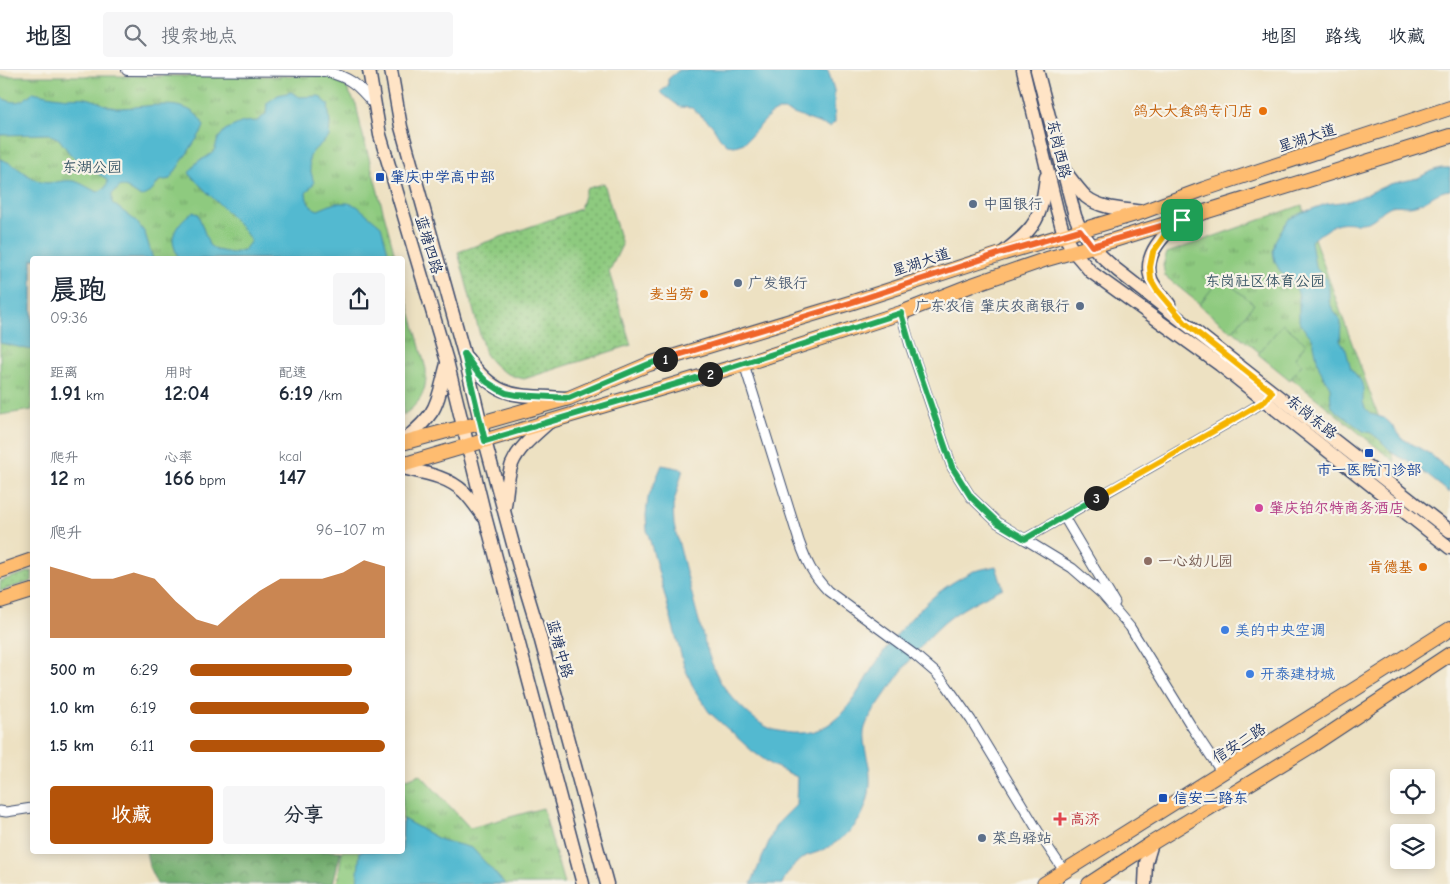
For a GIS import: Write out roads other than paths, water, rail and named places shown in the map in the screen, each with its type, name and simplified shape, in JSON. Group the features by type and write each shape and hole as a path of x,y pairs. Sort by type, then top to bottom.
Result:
{"main road":[{"name":"蓝塘四路","path":"369,70 380,135 447,361 464,427"},
{"name":"蓝塘四路","path":"391,70 401,127 464,354 481,423"},
{"name":"东岗西路","path":"1023,70 1056,210 1064,235"},
{"name":"东岗西路","path":"1037,70 1074,216 1080,230"},
{"name":"星湖大道","path":"405,442 569,398 649,364 853,302 1004,252 1142,212 1204,189 1450,108"},
{"path":"405,465 744,364 901,313 972,285 1048,259 1182,220 1450,136"},
{"path":"1061,166 1081,192 1101,206 1142,212"},
{"path":"1004,252 1026,234 1036,221 1042,204 1047,170"},
{"path":"396,191 407,202 415,197 417,185"},
{"path":"1182,220 1167,232 1157,245 1151,259 1150,273 1151,280 1157,290 1185,323"},
{"name":"东岗东路","path":"1080,230 1092,246 1117,270 1185,323 1450,548"},
{"name":"东岗东路","path":"1064,235 1074,252 1091,272 1220,364 1269,396 1450,530"},
{"path":"966,265 972,272 972,285"},
{"path":"464,354 487,382 506,393 569,398"},
{"path":"405,440 432,412 447,361"},
{"name":"蓝塘中路","path":"481,423 607,884"},
{"path":"504,511 509,475 516,457 548,423"},
{"path":"464,427 486,520 583,884"},
{"path":"405,467 443,478 453,483 465,492 486,520"},
{"path":"0,571 30,561"},
{"path":"0,601 30,592"},
{"path":"516,633 522,627 537,626"},
{"name":"信安二路","path":"1044,884 1450,629"},
{"path":"1089,884 1152,843 1311,746 1450,654"},
{"path":"1360,686 1372,706"},
{"path":"1145,884 1146,863 1152,843"}],"street":[{"path":"127,70 325,71 342,75 350,80 374,104"},
{"path":"1042,146 1055,143"},
{"path":"901,313 952,467 971,497 998,523 1072,568 1102,594 1130,627"},
{"path":"744,364 799,541 808,565 816,578 828,591 884,631 936,673 960,703 1064,871"},
{"path":"1025,539 1269,396"},
{"path":"1064,517 1130,627 1222,773"},
{"path":"0,811 6,812 30,808"}],"water":[{"path":"679,70 828,70 834,90 835,122 830,127 785,111 777,111 770,115 744,143 735,146 727,145 712,125 692,108 680,107 660,92 668,86 668,79"},
{"path":"33,92 64,98 86,98 116,108 152,105 177,106 188,109 197,116 204,126 170,179 159,181 152,191 141,197 121,186 112,194 112,203 136,221 145,233 152,256 30,256 30,350 0,343 0,159 41,182 73,181 98,192 105,188 108,182 105,178 83,165 70,154 59,139 49,134 0,135 0,97 14,102 25,99"},
{"path":"291,92 300,97 319,96 328,104 329,137 312,153 309,161 314,183 306,193 309,204 318,210 335,203 348,203 357,206 381,226 389,256 178,256 173,238 174,234 180,223 193,212 198,214 209,245 216,250 232,253 244,250 251,241 230,214 189,173 198,161 214,152 218,139 225,130 243,122 258,121 266,114 267,103 278,95"},
{"path":"1441,168 1450,168 1450,190 1440,192 1415,205 1395,205 1389,207 1373,220 1335,224 1311,241 1315,267 1326,279 1329,289 1329,301 1341,322 1340,341 1346,350 1351,369 1361,381 1363,387 1365,408 1371,414 1384,418 1403,439 1430,454 1450,471 1450,493 1409,461 1395,455 1379,439 1371,433 1363,431 1331,405 1330,387 1318,364 1313,339 1299,321 1299,297 1297,290 1280,271 1275,262 1273,252 1275,241 1289,219 1301,213 1326,204 1348,201 1390,184 1418,178"},
{"path":"662,465 683,469 673,506 674,525 712,663 720,681 735,701 756,720 772,729 791,733 806,733 831,723 851,703 874,666 906,624 930,599 958,579 974,571 996,566 1003,588 972,603 951,617 919,648 901,672 872,713 865,727 864,741 869,766 870,787 865,807 859,820 837,842 821,851 806,856 795,864 782,884 751,884 776,825 796,805 797,777 772,765 752,751 709,712 694,689 684,666 647,530 648,498"},
{"path":"405,820 441,840 472,848 505,884 357,884 360,854 405,854"}],"place":[{"name":"鸽大大食鸽专门店","path":"1263,111"},
{"name":"肇庆中学高中部","path":"380,177"},
{"name":"中国银行","path":"973,204"},
{"name":"广发银行","path":"738,283"},
{"name":"麦当劳","path":"704,294"},
{"name":"广东农信 肇庆农商银行","path":"1080,306"},
{"name":"市一医院门诊部","path":"1369,453"},
{"name":"肇庆铂尔特商务酒店","path":"1259,508"},
{"name":"一心幼儿园","path":"1148,561"},
{"name":"肯德基","path":"1423,567"},
{"name":"美的中央空调","path":"1225,630"},
{"name":"开泰建材城","path":"1250,674"},
{"name":"信安二路东","path":"1163,798"},
{"name":"高济","path":"1060,819"},
{"name":"菜鸟驿站","path":"982,838"}],"park label":[{"name":"东湖公园","path":"92,167"},
{"name":"东岗社区体育公园","path":"1265,281"}]}
